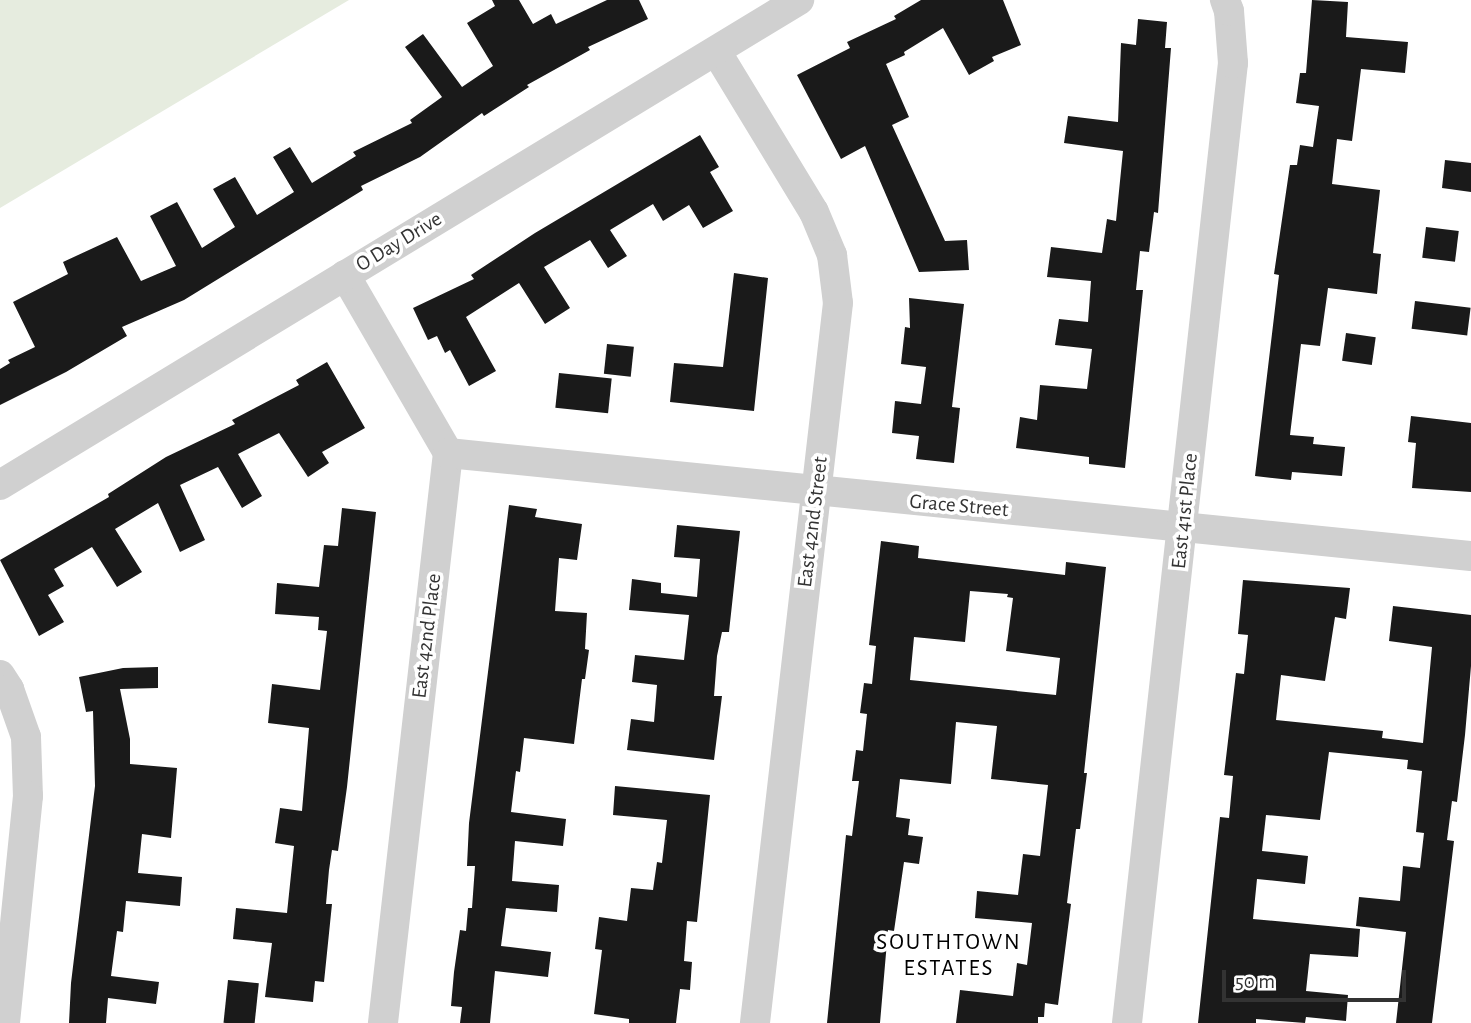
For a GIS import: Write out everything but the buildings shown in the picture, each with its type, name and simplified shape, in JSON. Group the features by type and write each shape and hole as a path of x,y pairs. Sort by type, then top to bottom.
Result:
{"street":[{"name":"O Day Drive","path":"0,485 799,0"},
{"name":"East 41st Place","path":"1127,1023 1233,64 1229,11 1225,0"},
{"name":"East 42nd Street","path":"716,51 814,212 832,256 838,303 755,1023"},
{"path":"345,275 448,453"},
{"name":"Grace Street","path":"448,453 1471,556"},
{"name":"East 42nd Place","path":"383,1023 448,453"},
{"path":"0,674 9,689 26,737 28,796 5,1023"}],"shaded area":[{"path":"0,0 349,0 0,208"}],"district":[{"name":"SOUTHTOWN ESTATES","path":"949,956"}]}
